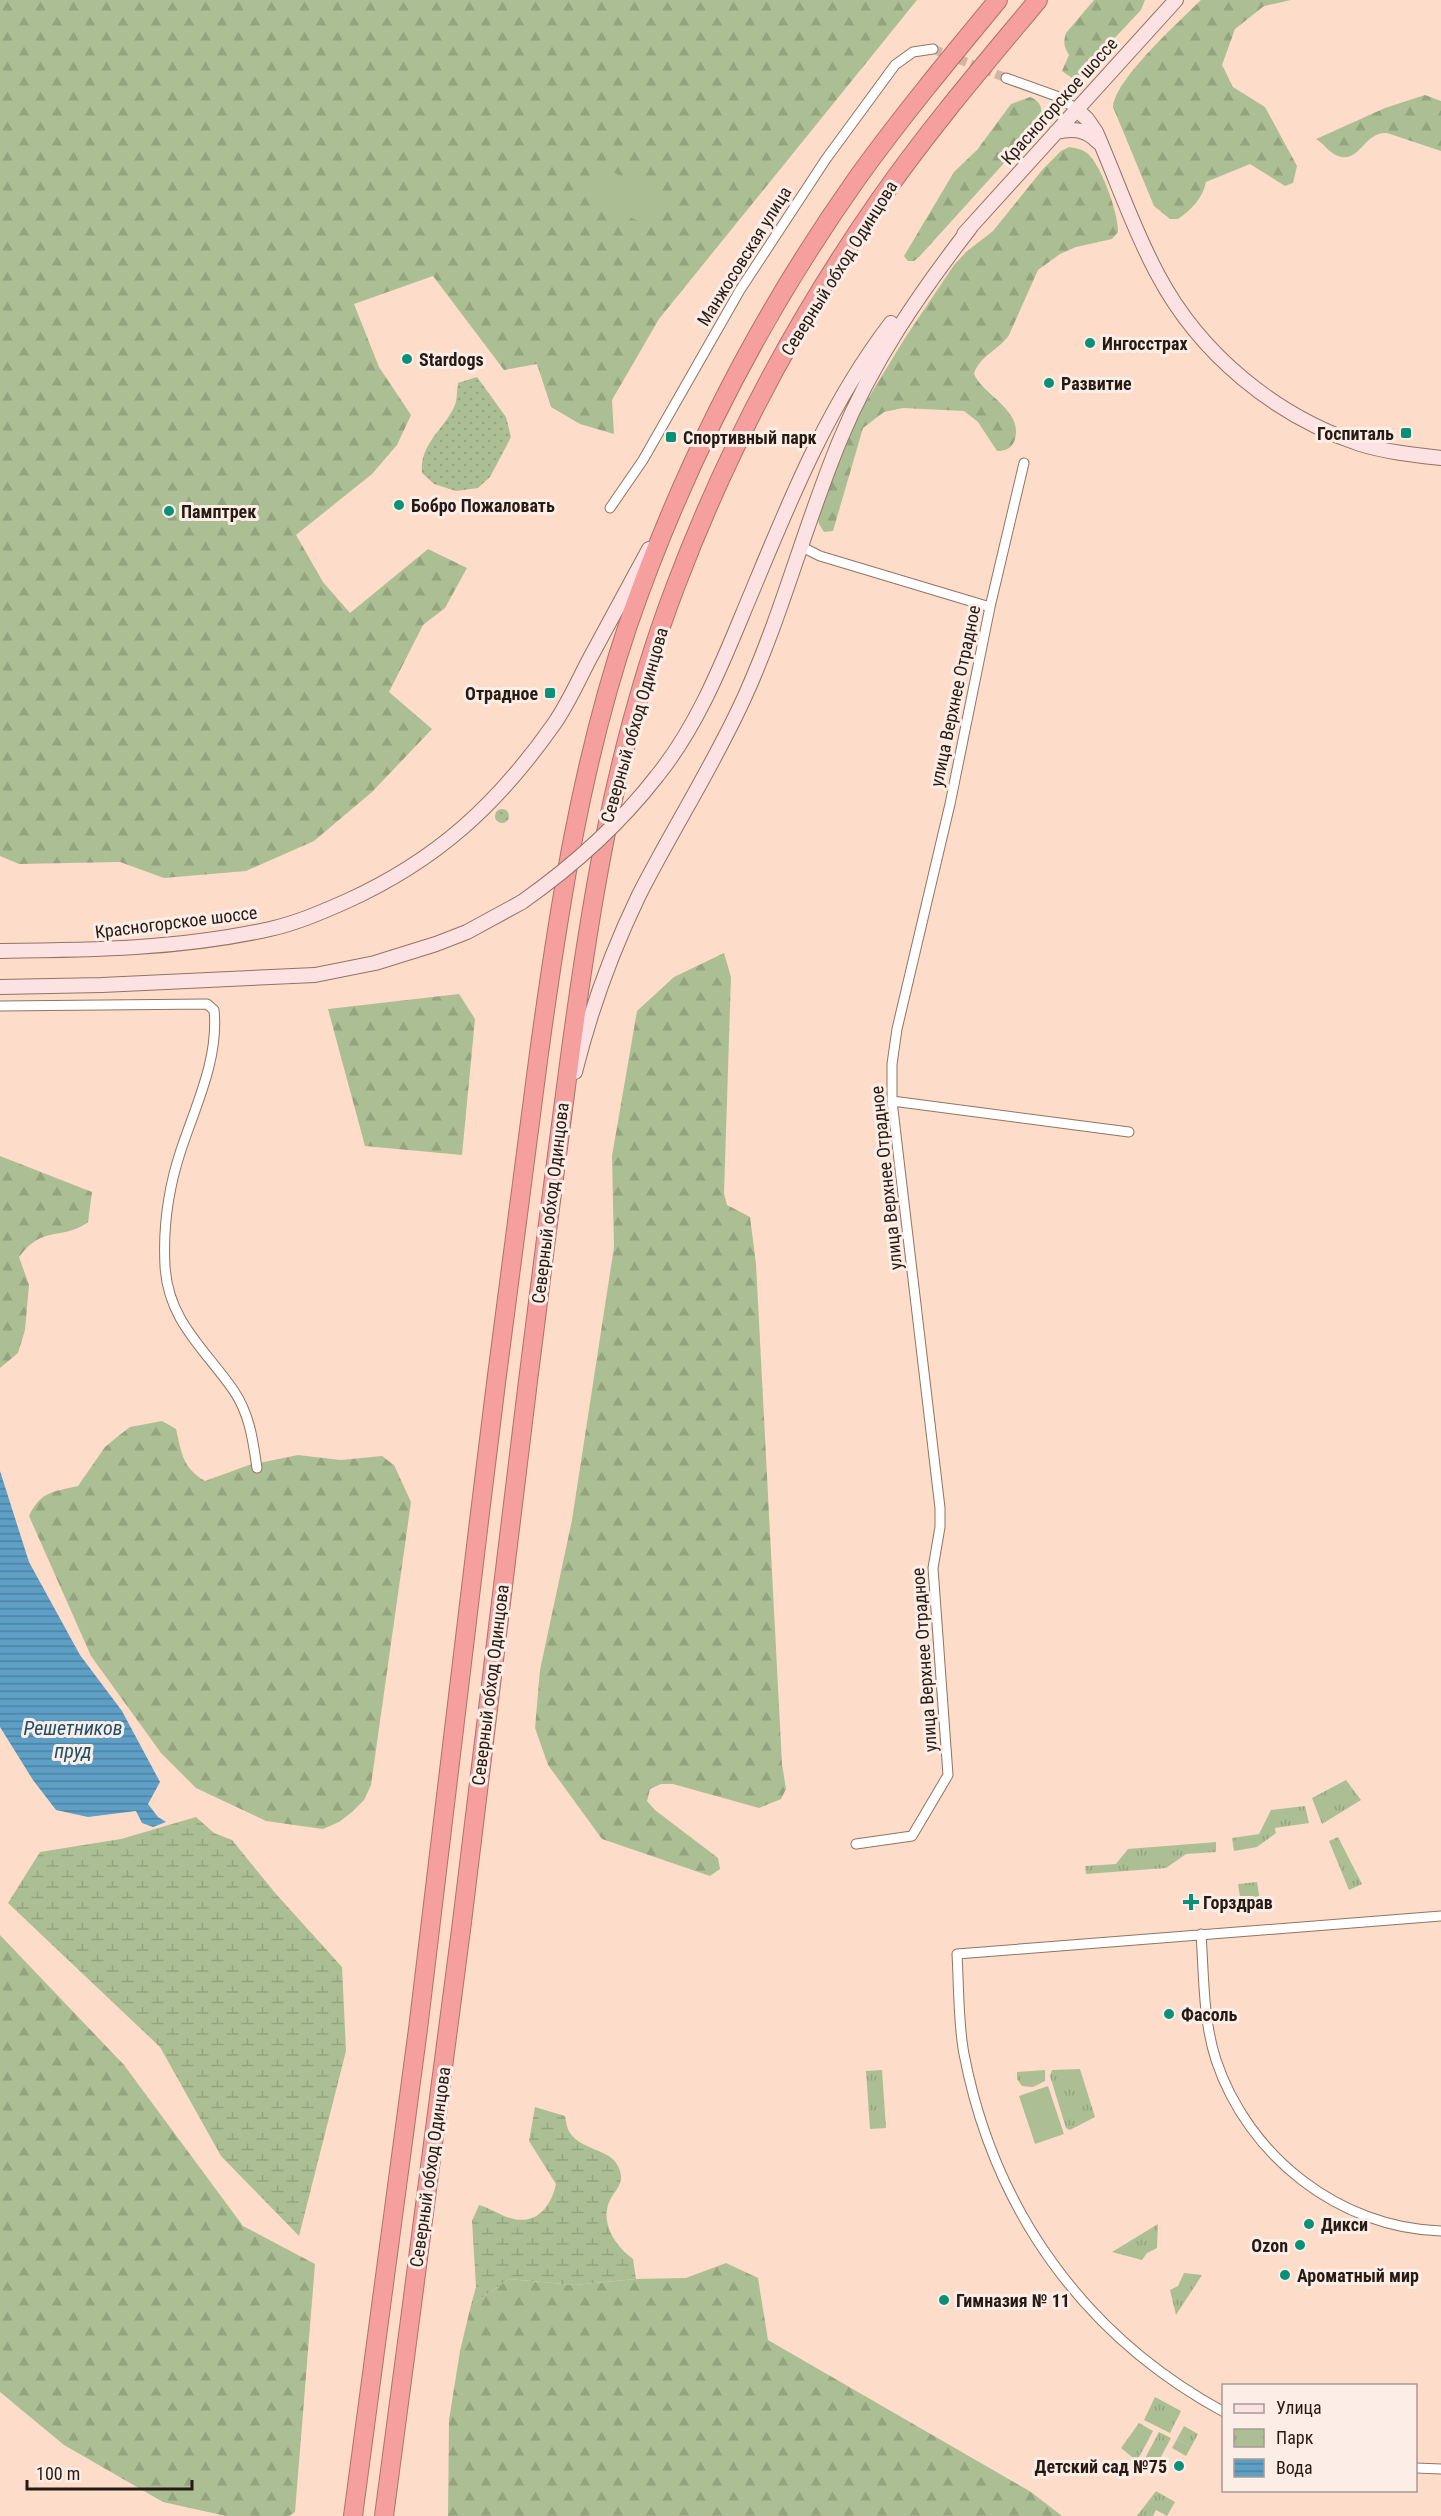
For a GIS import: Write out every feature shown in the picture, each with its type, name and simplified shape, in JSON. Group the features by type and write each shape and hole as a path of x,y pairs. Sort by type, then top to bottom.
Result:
{"highway":[{"name":"Северный обход Одинцова","path":"353,2516 419,2017 507,1302 566,872 588,765 614,671 645,580 681,489 715,417 805,256 884,141 998,0"},
{"name":"Северный обход Одинцова","path":"384,2516 450,2021 553,1183 590,916 607,819 643,680 690,548 748,420 800,323 909,160 1038,0"}],"main road":[{"name":"Красногорское шоссе","path":"970,228 1174,2"},
{"path":"1076,109 1087,119 1104,151 1140,239 1158,275 1190,325 1215,354 1251,386 1299,418 1328,432 1372,447 1409,455 1441,458"},
{"path":"1056,132 1068,129 1085,132 1092,136 1104,151"},
{"path":"553,1183 579,1055 606,974 639,896 745,696 769,638 834,454 873,369 911,308 970,228"},
{"path":"0,987 102,985 315,975 375,963 436,944 467,932 522,902 593,846 618,823 657,776 690,726 714,680 807,462 843,394 889,325 970,228"},
{"name":"Красногорское шоссе","path":"0,951 98,950 164,945 271,928 311,916 366,892 431,855 473,819 520,768 555,722 681,489"}],"street":[{"name":"Манжосовская улица","path":"610,508 644,460 740,290 826,159 895,65 913,52 933,49"},
{"path":"1006,78 1059,97 1076,109"},
{"name":"улица Верхнее Отрадное","path":"856,1844 912,1836 948,1775 933,1568 940,1527 940,1508 892,1101 892,1064 897,1029 950,804 990,607 1024,463"},
{"path":"800,546 820,556 990,607"},
{"path":"0,1006 207,1004 214,1010 213,1049 169,1194 165,1264 168,1294 180,1319 199,1348 234,1392 252,1427 257,1468"},
{"path":"892,1101 1129,1132"},
{"path":"1222,2411 1166,2376 1116,2335 1071,2287 1025,2224 999,2171 970,2079 962,2033 957,1954 1441,1916"},
{"path":"1201,1934 1206,2014 1216,2060 1235,2103 1259,2139 1291,2172 1345,2207 1404,2228 1441,2231"},
{"path":"1417,2468 1441,2469"}],"green space":[{"path":"0,0 917,0 659,319 612,400 614,434 580,424 551,407 537,364 504,370 433,276 354,304 379,367 411,415 397,445 372,474 296,535 323,582 350,613 428,549 467,568 445,608 423,625 389,692 432,729 372,792 314,841 246,871 164,878 120,862 19,864 0,856"},
{"path":"1094,0 1145,0 1141,10 1078,77 1072,78 1062,71 1069,55 1064,40 1066,33"},
{"path":"1201,0 1291,0 1264,6 1235,29 1222,65 1233,87 1265,107 1297,166 1293,183 1285,186 1250,164 1206,182 1192,208 1178,219 1170,219 1154,206 1113,107 1116,95 1136,66"},
{"path":"1425,95 1441,101 1441,151 1387,133 1372,137 1355,153 1342,157 1334,154 1316,139 1385,108"},
{"path":"1030,97 1039,103 1042,111 1035,129 919,257 914,261 908,261 904,256 954,172 977,150 1011,104"},
{"path":"1069,147 1087,153 1098,168 1112,202 1118,232 1112,239 1076,247 1060,254 1038,270 1009,335 980,362 974,374 1008,411 1013,420 1016,429 1012,445 1005,450 997,451 978,422 964,411 903,408 884,412 863,428 833,531 824,532 817,515 861,410 905,338 954,265 966,252 993,231 1043,169 1061,151"},
{"path":"605,169 664,194 650,226 591,200"},
{"path":"477,377 506,417 511,437 490,477 478,488 456,491 434,484 422,473 422,462 429,444 452,411 456,402 458,383"},
{"path":"499,809 505,809 509,816 505,823 499,823 495,819 495,813"},
{"path":"724,953 731,977 724,1193 727,1205 750,1217 756,1264 782,1764 786,1789 781,1799 759,1808 673,1784 661,1784 650,1789 647,1801 655,1810 718,1858 720,1869 710,1876 602,1839 548,1765 535,1728 540,1670 572,1520 614,1247 612,1156 637,1011 674,977"},
{"path":"459,994 475,1019 462,1155 365,1146 328,1009"},
{"path":"0,1156 92,1192 88,1222 79,1228 36,1240 19,1257 29,1285 25,1330 18,1353 0,1368"},
{"path":"162,1421 176,1429 187,1465 205,1481 249,1465 298,1455 341,1460 382,1456 394,1465 411,1502 371,1785 364,1800 352,1812 339,1822 323,1829 266,1821 196,1788 161,1753 91,1656 29,1516 43,1497 78,1486 105,1447 130,1427"},
{"path":"1346,1780 1361,1800 1322,1824 1312,1798"},
{"path":"1305,1806 1309,1823 1275,1828 1276,1833 1257,1847 1234,1851 1232,1838 1259,1834 1271,1810"},
{"path":"196,1817 214,1833 232,1840 276,1894 342,1967 346,2051 299,2236 221,2156 160,2047 8,1903 40,1852 121,1839"},
{"path":"1338,1837 1362,1884 1349,1890 1329,1841"},
{"path":"1216,1842 1216,1852 1186,1854 1166,1868 1086,1874 1085,1866 1116,1864 1128,1849"},
{"path":"1257,1882 1261,1907 1242,1910 1238,1884"},
{"path":"0,1935 124,2065 243,2226 315,2264 295,2512 289,2516 226,2516 163,2502 64,2445 0,2392"},
{"path":"1080,2069 1095,2117 1070,2130 1066,2128 1050,2076 1052,2070"},
{"path":"882,2070 886,2128 870,2129 866,2071"},
{"path":"1045,2070 1045,2081 1033,2087 1022,2086 1017,2079 1017,2072"},
{"path":"1048,2086 1064,2134 1035,2144 1019,2096"},
{"path":"535,2107 565,2116 569,2131 576,2139 605,2154 617,2164 621,2179 607,2208 608,2225 615,2241 633,2259 636,2279 574,2285 509,2279 471,2305 476,2287 472,2221 479,2205 510,2218 527,2219 541,2213 554,2192 556,2184 529,2141"},
{"path":"1158,2224 1157,2248 1147,2253 1142,2260 1112,2252"},
{"path":"726,2263 758,2278 768,2340 1031,2492 1062,2516 448,2516 449,2420 460,2351 471,2305 509,2279 574,2285 636,2279 686,2278"},
{"path":"1184,2273 1202,2275 1176,2315 1170,2290 1178,2286"},
{"path":"1155,2397 1181,2411 1170,2433 1144,2420"},
{"path":"1139,2423 1153,2431 1137,2461 1121,2448"},
{"path":"1184,2426 1198,2434 1191,2447 1177,2439"},
{"path":"1159,2432 1171,2438 1155,2468 1143,2462"},
{"path":"1177,2439 1191,2447 1186,2456 1172,2448"},
{"path":"1156,2491 1175,2502 1167,2516 1156,2510 1153,2516 1137,2516"}],"water":[{"name":"Решетников пруд","path":"0,1471 29,1562 80,1655 122,1711 160,1782 148,1804 158,1817 166,1822 153,1827 142,1823 136,1811 88,1817 56,1810 33,1780 0,1727"}],"tunnel":[{"path":"933,49 1006,78"}],"place":[{"name":"Ингосстрах","path":"1090,343"},
{"name":"Stardogs","path":"407,359"},
{"name":"Развитие","path":"1049,383"},
{"name":"Госпиталь","path":"1406,433"},
{"name":"Спортивный парк","path":"671,437"},
{"name":"Бобро Пожаловать","path":"399,505"},
{"name":"Памптрек","path":"169,511"},
{"name":"Отрадное","path":"550,693"},
{"name":"Горздрав","path":"1191,1902"},
{"name":"Фасоль","path":"1169,2014"},
{"name":"Дикси","path":"1309,2224"},
{"name":"Ozon","path":"1300,2245"},
{"name":"Ароматный мир","path":"1285,2275"},
{"name":"Гимназия № 11","path":"944,2300"},
{"name":"Детский сад №75","path":"1179,2466"}]}
